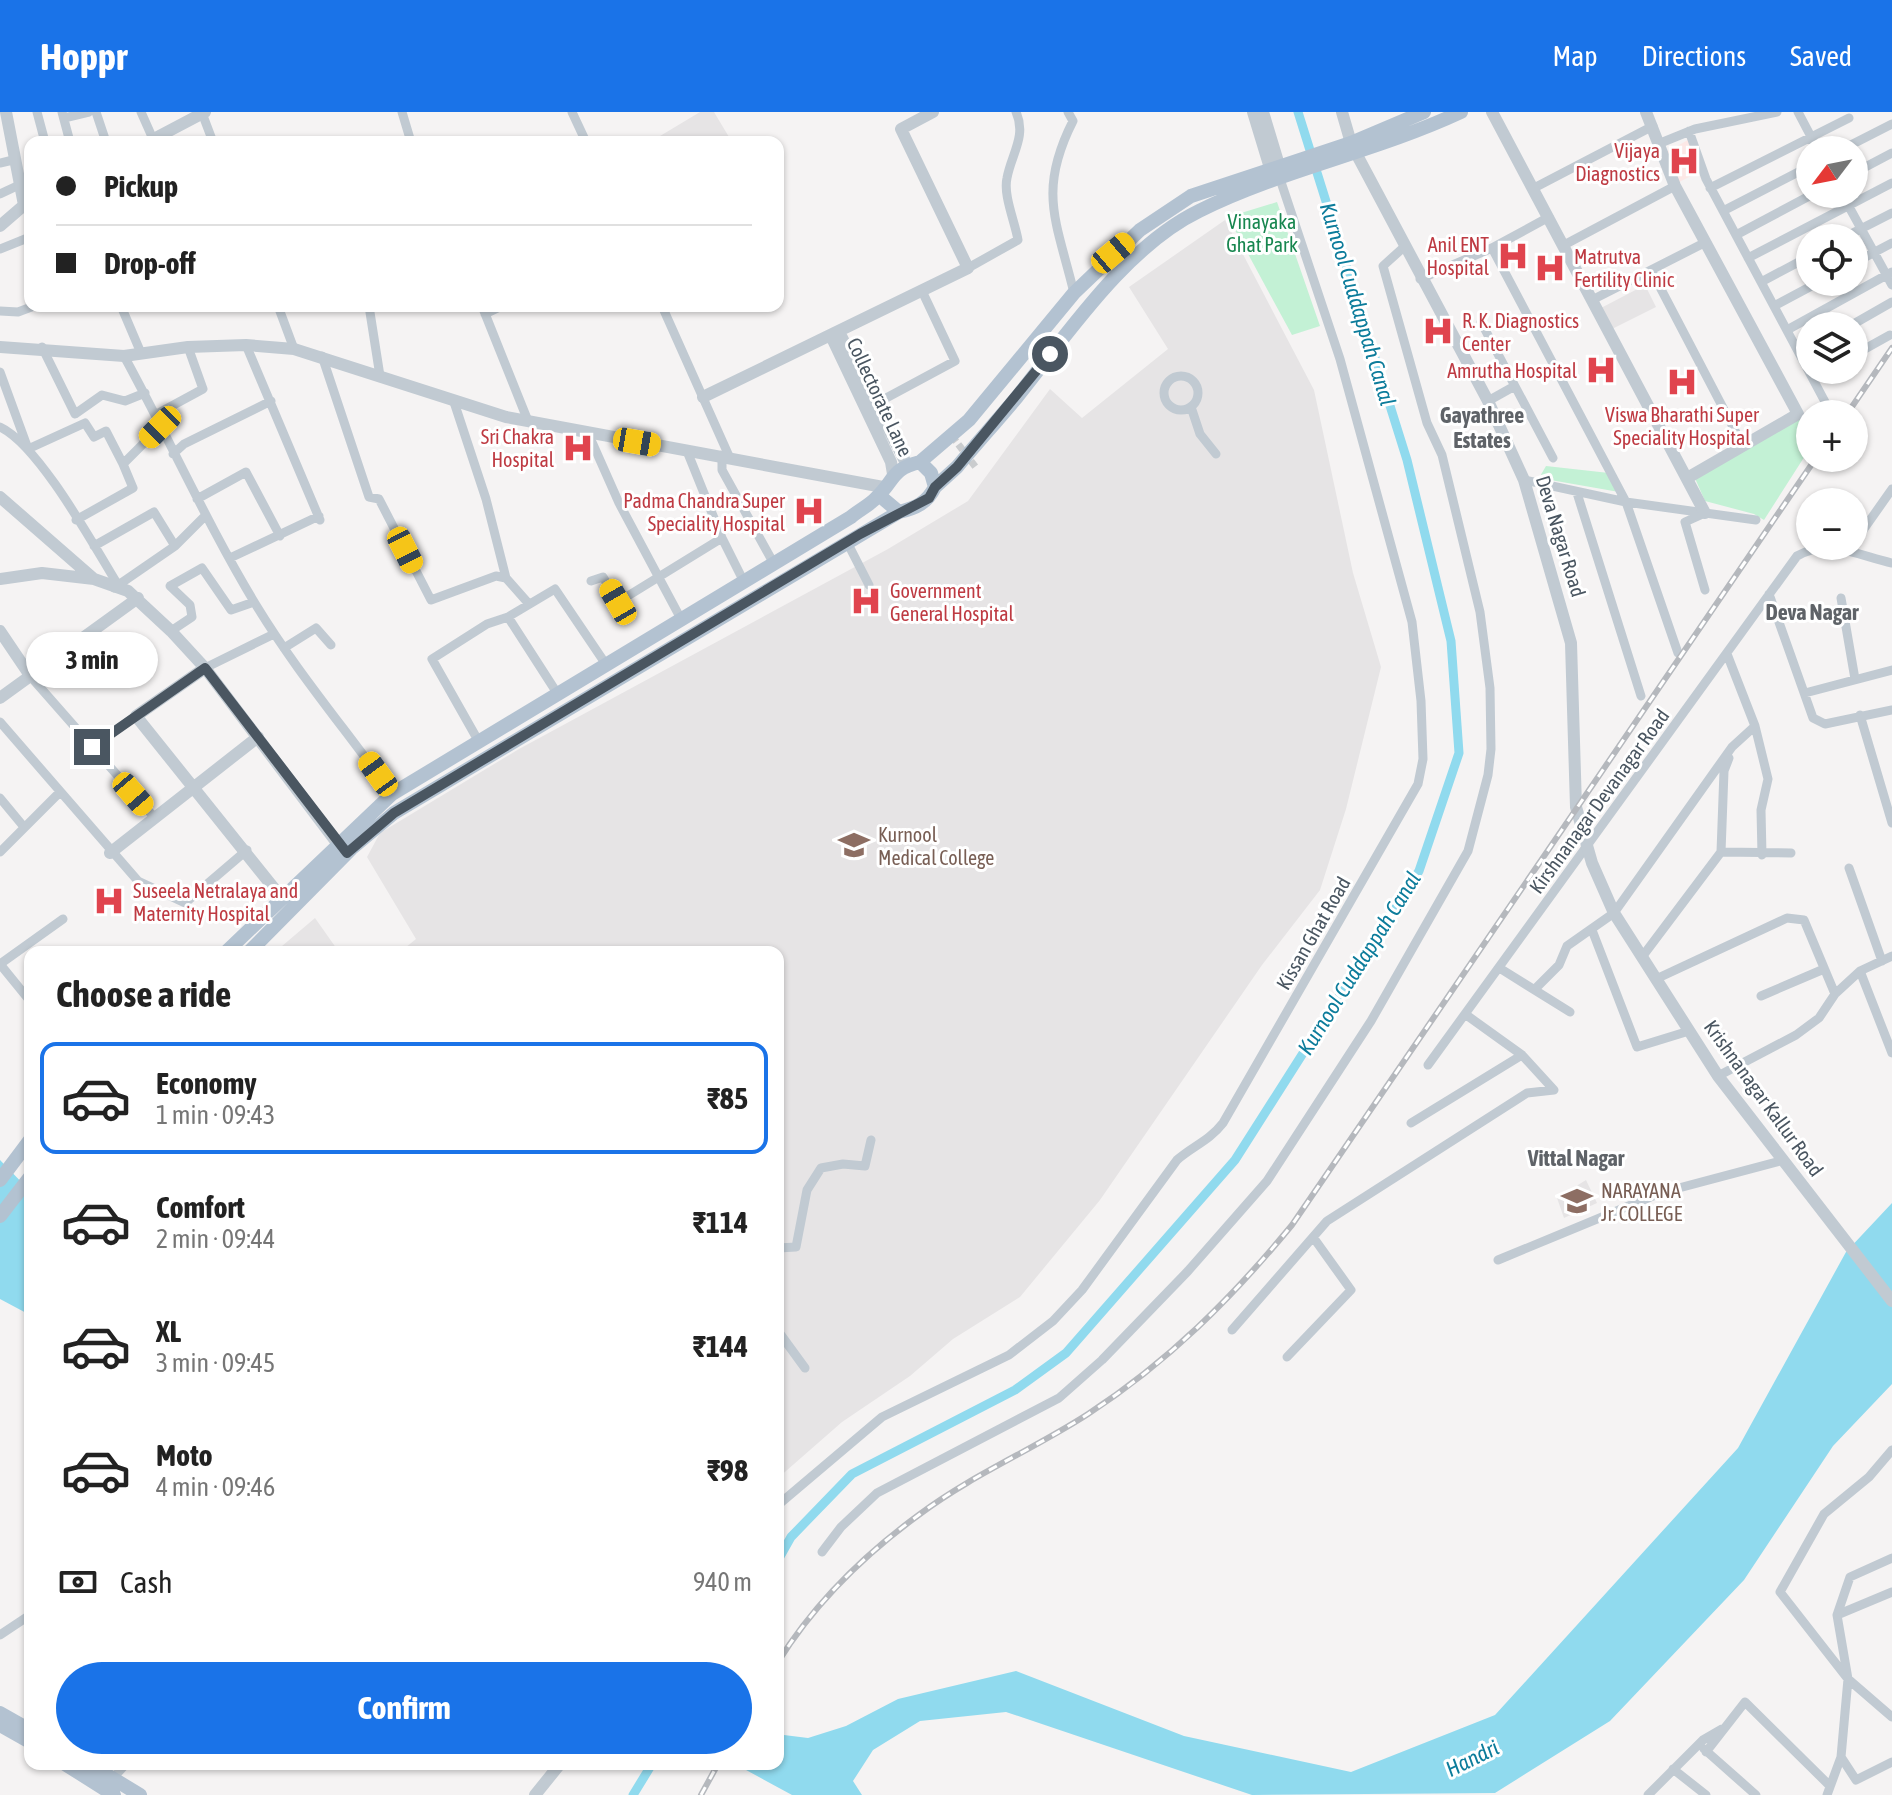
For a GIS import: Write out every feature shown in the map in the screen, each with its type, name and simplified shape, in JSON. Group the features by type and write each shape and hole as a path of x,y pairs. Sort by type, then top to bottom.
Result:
{"main road":[{"path":"1354,149 1403,117 1424,112"},
{"path":"254,946 392,794 774,564 881,491 893,474 914,464 969,420 1074,293 1131,238 1191,196 1410,136 1461,112"},
{"path":"232,946 281,897 342,848 394,813 847,542 899,512 917,508 957,467 1095,301 1150,243 1198,211 1281,170"},
{"path":"914,464 931,473 935,487"},
{"path":"881,491 899,512"},
{"path":"0,1180 24,1148"},
{"path":"0,1216 24,1185"},
{"path":"0,1713 24,1727"},
{"path":"0,1725 24,1739"},
{"path":"74,1770 113,1795"},
{"path":"99,1770 140,1795"}],"street":[{"path":"37,112 43,136"},
{"path":"68,136 63,115 89,112"},
{"path":"96,112 104,136"},
{"path":"141,112 149,136"},
{"path":"402,112 409,136"},
{"path":"572,112 583,136"},
{"path":"933,112 901,129 968,268"},
{"path":"703,397 922,291 1018,240 1006,181 1019,141 1021,123 1016,112"},
{"path":"1068,112 1073,121 1054,164 1052,215 1074,293"},
{"path":"1253,112 1281,170"},
{"path":"1263,112 1281,170"},
{"name":"Deva Nagar Road","path":"1342,112 1354,149 1420,279 1488,401 1524,480 1571,643 1576,807 1614,913"},
{"path":"1492,112 1689,477 1705,513"},
{"path":"1646,112 1675,186 1798,414 1689,477"},
{"path":"1658,144 1689,131 1777,112"},
{"path":"1798,112 1811,136 1849,118"},
{"path":"160,136 203,113 211,136"},
{"path":"4,116 6,162 24,197"},
{"path":"1868,136 1892,124"},
{"path":"1534,188 1653,126"},
{"path":"1689,131 1710,188 1796,347"},
{"path":"1710,188 1796,144"},
{"path":"1868,166 1892,153"},
{"name":"Kissan Ghat Road","path":"784,1500 882,1417 1009,1355 1053,1321 1082,1290 1177,1160 1191,1147 1209,1141 1223,1123 1418,784 1423,759 1421,701 1412,622 1340,359 1281,170"},
{"path":"1723,211 1796,173"},
{"path":"1868,196 1892,183"},
{"path":"0,194 17,186"},
{"path":"1564,245 1675,186"},
{"path":"1736,235 1796,203"},
{"path":"0,226 24,205"},
{"path":"1748,258 1845,208"},
{"path":"1868,225 1892,213"},
{"path":"1420,279 1492,248 1549,217"},
{"path":"0,249 24,239"},
{"path":"1868,241 1889,273 1892,285"},
{"path":"1592,300 1706,242"},
{"path":"1868,256 1892,243"},
{"path":"822,1552 841,1527 877,1493 1059,1398 1102,1360 1188,1271 1267,1181 1371,1021 1468,851 1488,775 1490,688 1480,612 1461,526 1442,455 1427,423 1383,266 1404,247"},
{"path":"1492,248 1626,502 1678,653"},
{"path":"1761,282 1796,263"},
{"path":"1651,270 1743,446"},
{"path":"1787,330 1889,273"},
{"path":"870,406 955,361 922,291"},
{"path":"1774,306 1796,294"},
{"path":"1868,316 1892,302"},
{"path":"0,311 24,310"},
{"path":"124,312 141,353"},
{"path":"280,312 294,349"},
{"path":"370,312 380,376"},
{"path":"484,312 528,421"},
{"path":"665,312 726,456 722,470 774,564"},
{"path":"1481,322 1553,458"},
{"name":"Collectorate Lane","path":"835,334 870,406 893,474"},
{"path":"1868,347 1890,335"},
{"path":"230,558 320,518 246,345"},
{"path":"0,347 42,347 124,356 188,347 246,345 294,349 454,402 528,421 726,456 881,491"},
{"path":"42,347 75,414 102,395 125,401 145,393"},
{"path":"155,415 203,389 188,347"},
{"path":"124,356 173,454 254,602 284,648 392,794"},
{"path":"322,356 369,497 379,499 431,600 496,576 506,578"},
{"path":"0,372 28,449 94,546 116,586"},
{"path":"1488,401 1513,387"},
{"path":"173,454 184,444 271,401"},
{"path":"454,402 486,499 506,578 529,604"},
{"name":"Collectorate Lane","path":"870,406 914,464"},
{"path":"1191,407 1200,434 1216,454"},
{"path":"28,449 85,423 94,437 106,431 133,488 76,520"},
{"path":"0,427 28,449"},
{"path":"123,464 160,427"},
{"path":"588,433 619,503 681,619"},
{"path":"687,451 722,538 744,582"},
{"path":"197,499 246,472 280,536"},
{"path":"1524,480 1626,502 1756,520"},
{"path":"1868,523 1892,489"},
{"path":"1577,493 1641,696"},
{"path":"0,497 94,579"},
{"path":"94,546 154,512 175,546"},
{"path":"1705,513 1685,522 1705,590"},
{"path":"116,586 175,546 206,515"},
{"path":"591,581 603,577 618,602 722,538"},
{"path":"847,542 869,585"},
{"path":"1868,554 1892,563"},
{"name":"Kirshnanagar Devanagar Road","path":"1428,1065 1501,969 1796,557"},
{"path":"171,631 192,617 190,605 170,586 202,568 231,610 254,602"},
{"path":"0,579 42,573 94,579 128,591 138,598 205,668 342,848"},
{"path":"479,742 432,659 487,624 508,617 555,589 605,663"},
{"path":"1769,594 1813,718 1825,724 1892,710"},
{"path":"0,698 138,598"},
{"path":"1841,598 1855,679"},
{"path":"508,617 557,693"},
{"path":"284,648 316,628 331,645"},
{"path":"0,631 31,677 154,817"},
{"path":"92,747 205,668 274,634"},
{"path":"1727,654 1755,726 1768,779 1761,810 1762,855"},
{"path":"1805,693 1892,670"},
{"path":"1860,715 1892,823"},
{"path":"136,716 247,850 281,897"},
{"path":"0,722 58,794 138,881 185,903 247,850"},
{"path":"1535,989 1559,965 1567,946 1614,913 1732,747 1755,726"},
{"path":"110,853 258,737"},
{"path":"1642,957 1721,852 1724,771 1732,747"},
{"path":"0,852 58,794"},
{"path":"0,798 24,827"},
{"path":"1721,852 1762,855 1791,853"},
{"path":"1718,1076 1796,1035 1819,1018 1835,994 1860,971 1887,958 1849,868"},
{"name":"Krishnanagar Kallur Road","path":"1614,913 1718,1076 1892,1301"},
{"path":"1656,979 1787,918 1797,917 1804,920 1835,994"},
{"path":"25,946 63,919"},
{"path":"1592,930 1637,1047 1689,1031"},
{"path":"24,947 0,964 24,994"},
{"path":"1501,969 1570,1012"},
{"path":"1761,996 1824,969"},
{"path":"1860,971 1892,1053"},
{"path":"1232,1330 1327,1221 1527,1093 1554,1090 1522,1055 1465,1014"},
{"path":"1411,1123 1522,1055"},
{"path":"784,1248 796,1247 807,1190 821,1168 843,1164 865,1166 871,1140"},
{"path":"1498,1260 1660,1193 1784,1160"},
{"path":"1287,1357 1351,1290 1313,1237"},
{"path":"784,1339 805,1368"},
{"path":"1892,1450 1869,1477 1824,1514 1780,1592 1848,1679 1892,1717"},
{"path":"1706,1752 1745,1702 1828,1791 1841,1757 1848,1679 1837,1615 1850,1577 1892,1558"},
{"path":"1837,1615 1892,1592"},
{"path":"0,1635 24,1619"},
{"path":"1655,1793 1698,1744 1720,1728 1723,1730"},
{"path":"1698,1744 1752,1794"},
{"path":"1841,1757 1856,1780 1892,1762"},
{"path":"1673,1769 1706,1795"},
{"path":"113,1778 120,1770"},
{"path":"535,1795 555,1770"}],"shaded area":[{"path":"700,112 714,112 728,136 660,136"},
{"name":"Vijaya Diagnostics","path":"1688,140 1705,169 1679,182 1664,153"},
{"name":"Kurnool Medical College","path":"1225,220 1314,390 1353,573 1381,667 1346,809 1320,890 1262,965 1100,1200 1020,1297 953,1339 910,1376 842,1422 784,1473 784,946 407,946 416,939 367,857 380,833 519,749 888,549 968,501 1050,389 1082,418 1168,349 1129,287"},
{"path":"1645,285 1656,307 1612,329 1601,308"},
{"path":"315,918 335,946 282,946"},
{"name":"NARAYANA Jr. COLLEGE","path":"1586,1180 1597,1203 1564,1218 1557,1198"}],"green space":[{"name":"Vinayaka Ghat Park","path":"1277,202 1320,326 1292,335 1228,217"},
{"path":"1796,419 1796,470 1764,520 1754,514 1705,501 1694,476"},
{"path":"1546,466 1609,473 1619,492 1539,478"}],"water":[{"path":"0,1160 24,1185 24,1312 0,1299"},
{"name":"Handri","path":"1892,1203 1892,1384 1833,1446 1744,1580 1610,1721 1495,1793 1252,1795 1006,1712 920,1721 873,1750 853,1781 862,1795 792,1795 746,1770 784,1770 784,1735 808,1738 846,1726 898,1699 1016,1671 1184,1736 1351,1772 1495,1715 1738,1448 1846,1252"}],"waterway":[{"name":"Kurnool Cuddappah Canal","path":"784,1549 791,1537 852,1474 1015,1390 1066,1353 1235,1160 1419,871 1459,753 1451,641 1407,460 1298,112"},
{"path":"633,1795 648,1770"}],"tunnel":[{"path":"952,436 977,469"}],"railway":[{"path":"1857,400 1892,348"},
{"path":"784,1653 824,1600 900,1529 940,1500 1118,1394 1198,1327 1269,1252 1292,1225 1806,472"},
{"path":"701,1795 715,1770"}],"place":[{"name":"Vijaya Diagnostics","path":"1684,161"},
{"name":"Anil ENT Hospital","path":"1513,256"},
{"name":"Matrutva Fertility Clinic","path":"1550,268"},
{"name":"R. K. Diagnostics Center","path":"1438,331"},
{"name":"Amrutha Hospital","path":"1601,370"},
{"name":"Viswa Bharathi Super Speciality Hospital","path":"1682,382"},
{"name":"Sri Chakra Hospital","path":"578,448"},
{"name":"Padma Chandra Super Speciality Hospital","path":"809,511"},
{"name":"Government General Hospital","path":"866,601"},
{"name":"Kurnool Medical College","path":"854,845"},
{"name":"Suseela Netralaya and Maternity Hospital","path":"109,901"},
{"name":"NARAYANA Jr. COLLEGE","path":"1577,1201"}],"district":[{"name":"Gayathree Estates","path":"1482,428"},
{"name":"Deva Nagar","path":"1812,612"},
{"name":"Vittal Nagar","path":"1576,1158"}],"route":[{"path":"92,747 205,668 347,853 394,813 860,534 899,512 917,508 957,467 1050,354"}]}
